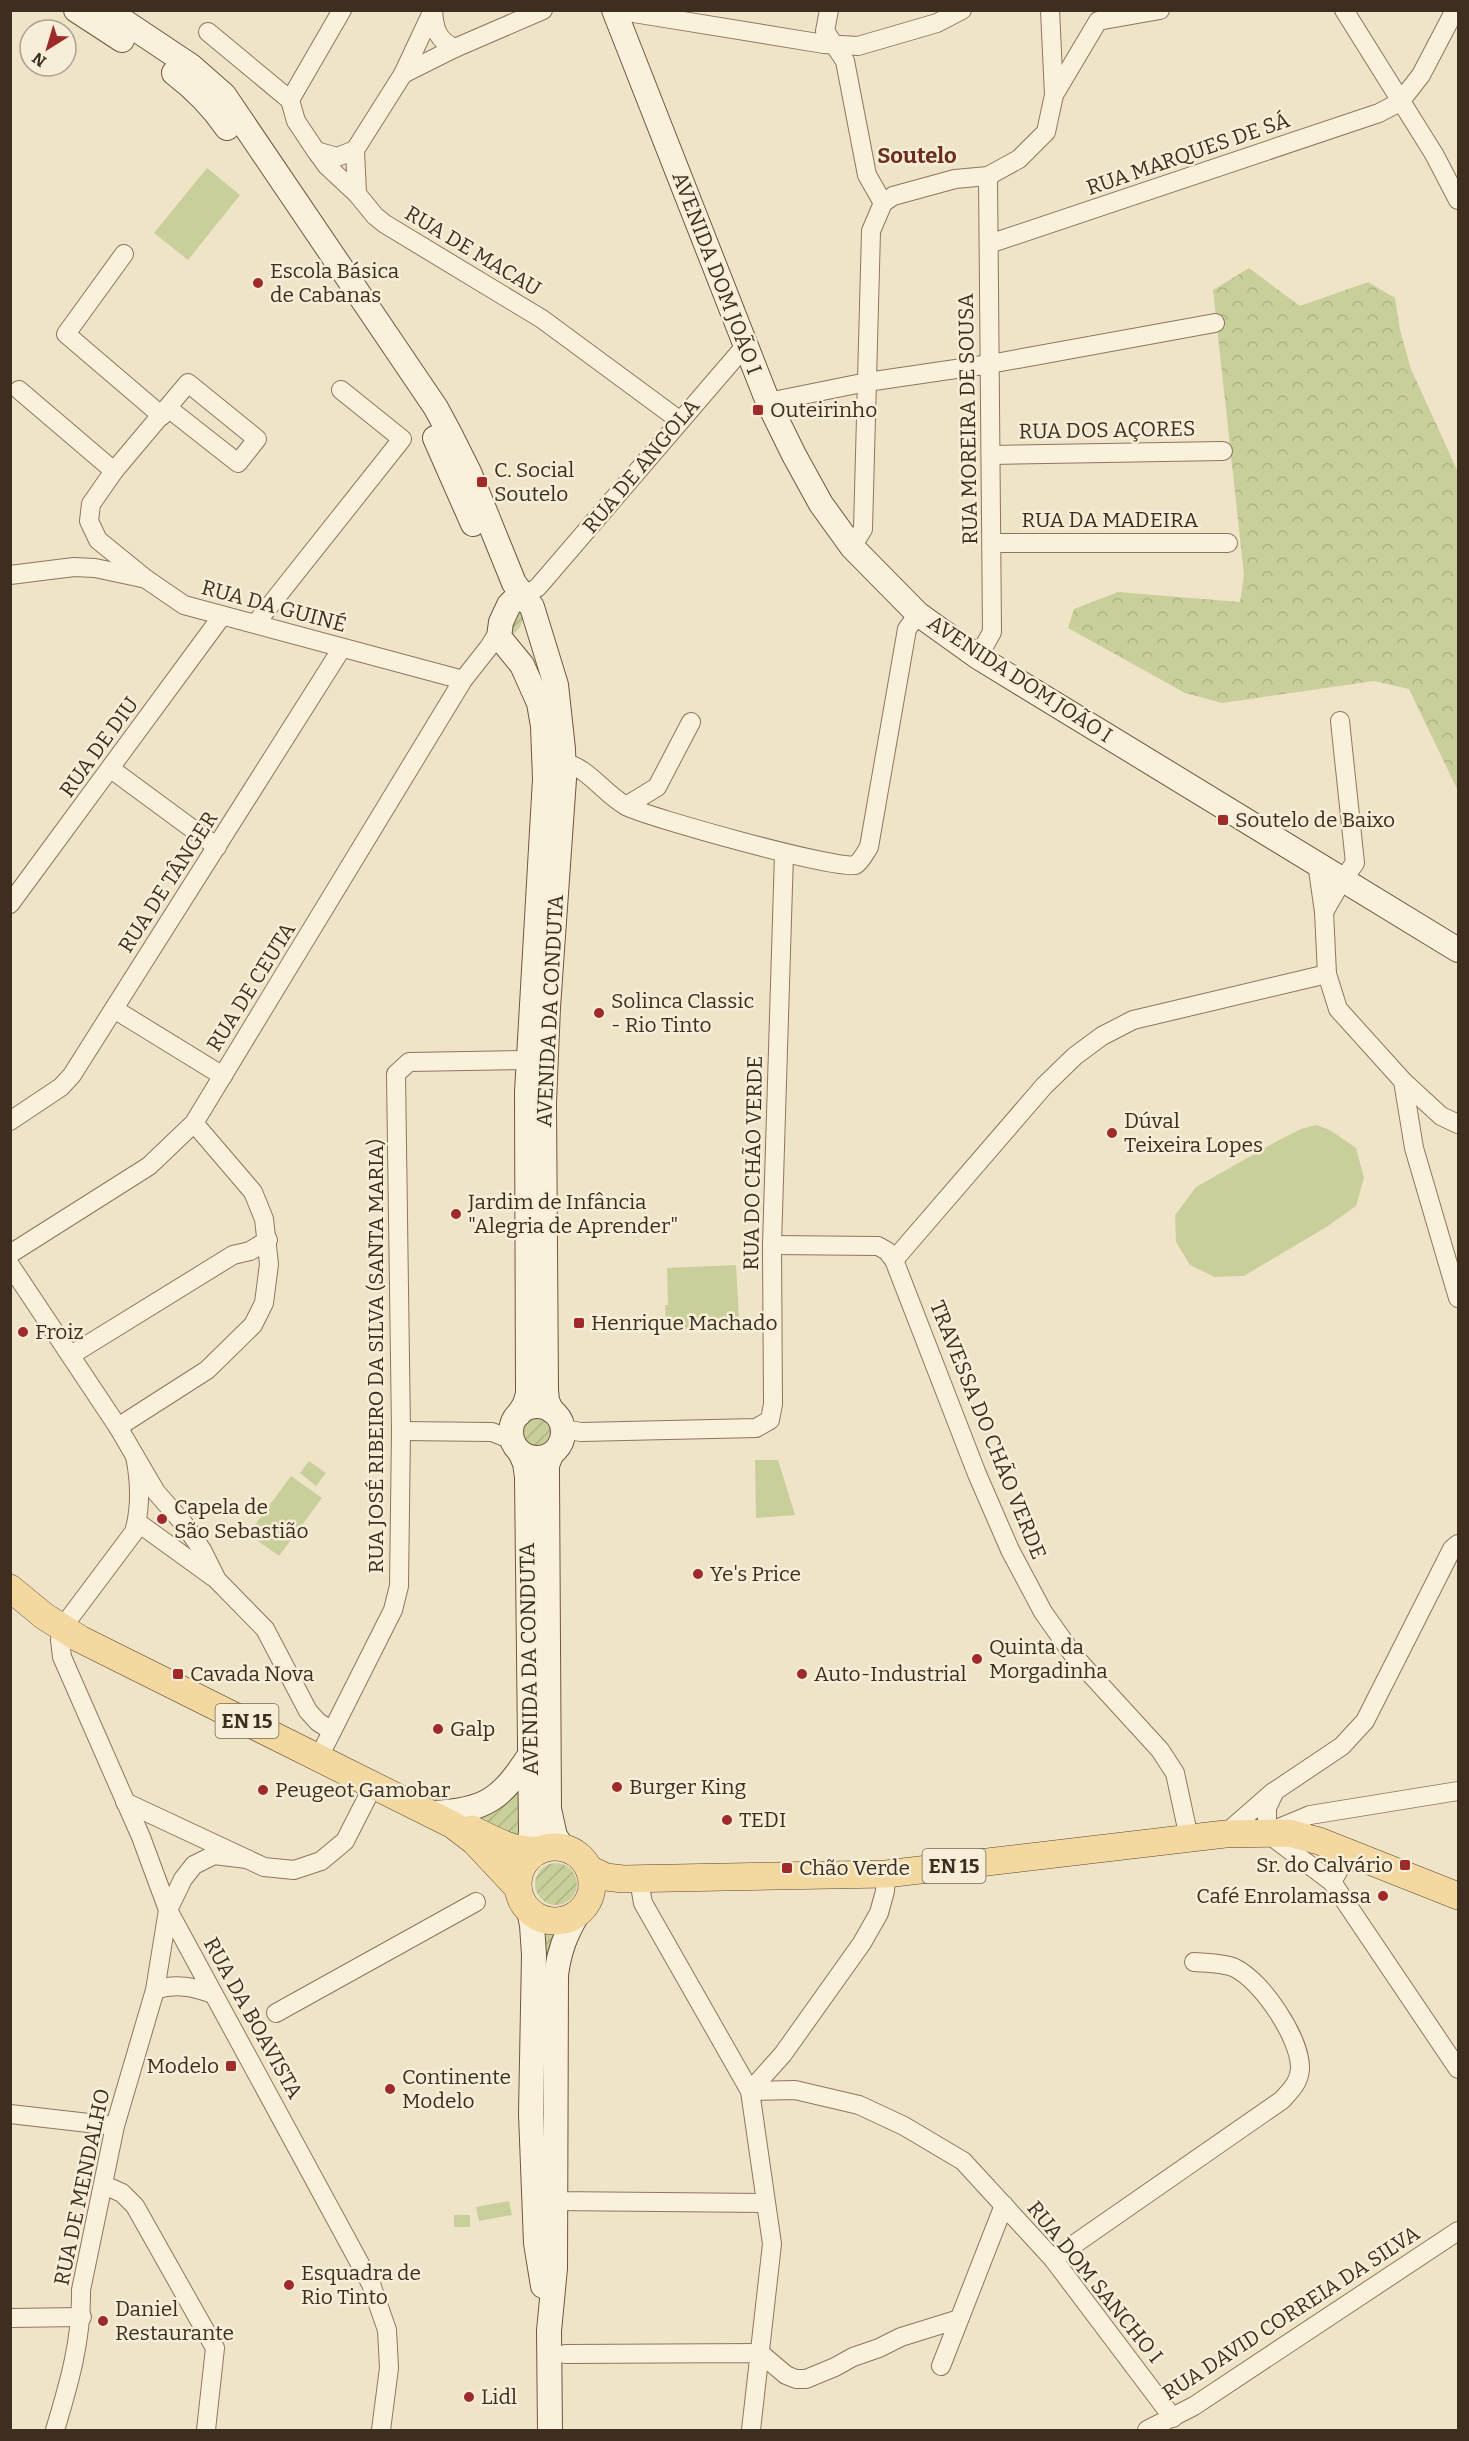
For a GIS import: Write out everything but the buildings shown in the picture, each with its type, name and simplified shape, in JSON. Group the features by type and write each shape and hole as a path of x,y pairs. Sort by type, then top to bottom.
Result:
{"main road":[{"path":"76,10 194,88 216,113 423,418 437,442 483,548 502,584 525,599"},
{"path":"107,10 191,66 224,95 436,408 469,472 525,599"},
{"name":"AVENIDA DOM JOÃO I","path":"615,10 768,402 821,504 852,547 918,614 978,657 1458,950"},
{"name":"RUA DE ANGOLA","path":"500,642 519,646 524,640 525,599"},
{"name":"AVENIDA DA CONDUTA","path":"525,599 556,685 563,762 544,1103 546,1390 547,1401 561,1433 547,1466 549,1809 555,1836 533,1869"},
{"name":"AVENIDA DA CONDUTA","path":"500,642 522,665 539,703 543,726 545,779 528,1060 526,1159 528,1394 511,1432 525,1463 527,1477 533,1869"},
{"path":"535,1406 561,1433 535,1458 511,1432 535,1406"},
{"name":"EN 15","path":"10,1588 44,1616 80,1640 432,1813 453,1824 474,1841 533,1869 574,1852 583,1859 589,1869 606,1877 639,1880 886,1874 1225,1834 1289,1833 1362,1857 1458,1896"},
{"path":"432,1813 473,1807 494,1798 510,1784 531,1753"},
{"name":"EN 15","path":"432,1813 510,1847 533,1869 540,1918 552,1922 565,1920 621,1884 639,1880"},
{"path":"533,1869 531,2114 536,2243 549,2331"},
{"path":"550,2430 549,2331 558,2202 556,1975 559,1953 591,1894 592,1881 589,1869"}],"street":[{"path":"208,32 290,100 342,10"},
{"path":"433,10 436,32 443,42 455,48"},
{"path":"357,194 355,150 388,94 403,74 433,10"},
{"path":"403,74 455,48 543,10"},
{"path":"615,10 836,46 858,46 937,23 962,10"},
{"path":"829,10 825,32 845,61 867,175 883,203"},
{"path":"852,547 863,530 871,231 883,203 893,196 955,179 988,176 1019,159 1046,132 1054,95 1050,10"},
{"path":"1054,95 1098,21 1161,10"},
{"path":"1344,10 1434,154 1458,200"},
{"path":"1400,102 1421,75 1455,10"},
{"name":"RUA DE MACAU","path":"290,100 296,121 316,152 375,216 542,319 680,420"},
{"name":"RUA MARQUES DE SÁ","path":"989,244 1368,117 1400,102"},
{"path":"316,152 338,157 355,150"},
{"name":"RUA MOREIRA DE SOUSA","path":"978,657 992,632 988,176"},
{"path":"124,254 66,334 165,412"},
{"path":"768,402 867,382 990,364 1215,323"},
{"name":"RUA DE ANGOLA","path":"525,599 745,346"},
{"name":"RUA DA GUINÉ","path":"165,412 238,463 257,439 188,383 114,471 91,504 89,521 98,540 146,579 183,605 463,680"},
{"path":"19,390 114,471"},
{"path":"256,623 402,439 341,390"},
{"name":"RUA DOS AÇORES","path":"991,454 1223,451"},
{"name":"RUA DA MADEIRA","path":"992,543 1228,543"},
{"path":"10,575 74,567 95,568 146,579"},
{"path":"563,762 578,766 626,806 784,854 844,866 855,865 869,847 907,629 918,614"},
{"name":"RUA DE DIU","path":"10,904 222,616"},
{"name":"RUA DE ANGOLA","path":"463,680 500,642"},
{"name":"RUA DE TÂNGER","path":"10,1121 61,1087 72,1075 342,648"},
{"name":"RUA DE CEUTA","path":"10,1254 149,1166 194,1123 463,680"},
{"path":"1324,912 1355,863 1340,721"},
{"path":"626,806 657,787 691,722"},
{"path":"111,769 217,847"},
{"name":"RUA DO CHÃO VERDE","path":"561,1433 756,1428 770,1420 773,1404 772,1245 784,854"},
{"path":"1317,863 1324,912 1327,974 1338,1010 1403,1081 1441,1116 1458,1124"},
{"path":"772,1245 878,1246 887,1251 894,1260 1044,1086 1075,1056 1102,1036 1133,1020 1327,974"},
{"path":"114,1009 223,1076"},
{"name":"RUA JOSÉ RIBEIRO DA SILVA (SANTA MARIA)","path":"319,1757 397,1599 399,1586 401,1431 396,1074 409,1062 528,1060"},
{"path":"1403,1081 1414,1149 1458,1298"},
{"path":"118,1427 207,1370 253,1325 264,1303 267,1287 268,1240 264,1219 253,1192 194,1123"},
{"path":"71,1355 233,1255 250,1251 268,1240"},
{"name":"TRAVESSA DO CHÃO VERDE","path":"894,1260 977,1474 1010,1550 1043,1612 1074,1656 1160,1750 1175,1773 1189,1838"},
{"path":"10,1265 118,1427 156,1492 184,1524 202,1550 217,1580"},
{"path":"401,1431 511,1432"},
{"path":"62,1628 129,1541 137,1522 139,1478 135,1456"},
{"path":"137,1522 217,1580 265,1629 308,1711 318,1722 332,1731"},
{"path":"1225,1834 1275,1791 1342,1746 1365,1721 1452,1549 1458,1544"},
{"name":"RUA DA BOAVISTA","path":"62,1628 60,1640 62,1657 125,1802 168,1910 371,2284 387,2330 389,2368 381,2430"},
{"path":"125,1802 264,1867 294,1870 321,1861 345,1841 374,1784"},
{"path":"1267,1833 1267,1808 1275,1791"},
{"path":"1267,1833 1310,1815 1458,1791"},
{"path":"1267,1833 1332,1882 1458,2069"},
{"path":"168,1910 183,1879 194,1865 214,1855 247,1859"},
{"path":"1332,1882 1341,1866 1362,1857"},
{"path":"750,2091 783,2054 862,1943 879,1913 885,1891 886,1874"},
{"path":"639,1880 643,1903 750,2091 764,2202 772,2244 751,2430"},
{"path":"276,2013 476,1902"},
{"name":"RUA DE MENDALHO","path":"55,2430 74,2366 81,2317 81,2290 104,2186 114,2126 156,1990 168,1910"},
{"path":"1053,2259 1282,2100 1297,2085 1300,2071 1294,2041 1261,1988 1235,1967 1194,1962"},
{"path":"156,1990 182,1986 213,1994"},
{"name":"RUA DOM SANCHO I","path":"750,2091 795,2090 858,2105 904,2126 963,2161 1053,2259 1173,2418"},
{"path":"10,2114 114,2126"},
{"path":"531,2114 542,2137 542,2188 546,2196 558,2202"},
{"path":"104,2186 122,2193 135,2206 215,2348 206,2430"},
{"path":"545,2304 545,2209 548,2204 558,2202 764,2202"},
{"path":"940,2366 1004,2205"},
{"name":"RUA DAVID CORREIA DA SILVA","path":"1147,2430 1173,2418 1458,2231"},
{"path":"10,2318 81,2317"},
{"path":"565,2354 760,2353 781,2371 796,2379 816,2376 853,2356 879,2348 901,2337 958,2319"}],"green space":[{"path":"207,168 240,195 188,260 154,233"},
{"path":"1249,268 1300,306 1368,282 1395,298 1400,330 1411,369 1458,472 1458,791 1409,689 1374,681 1222,703 1185,693 1068,628 1074,609 1118,592 1240,602 1244,575 1213,290"},
{"path":"515,608 526,614 513,635 509,634"},
{"path":"1316,1125 1330,1130 1356,1148 1364,1178 1356,1206 1328,1226 1244,1276 1215,1277 1190,1265 1176,1242 1175,1215 1196,1187 1279,1140 1301,1129"},
{"path":"736,1265 739,1317 697,1319 697,1328 666,1330 667,1268"},
{"path":"537,1417 549,1421 553,1433 549,1445 537,1449 525,1445 521,1433 525,1421"},
{"path":"755,1460 778,1460 795,1515 756,1518"},
{"path":"309,1461 326,1473 316,1486 300,1473"},
{"path":"291,1476 322,1498 279,1556 248,1534"},
{"path":"522,1782 520,1840 466,1817"},
{"path":"556,1863 564,1864 571,1869 576,1876 576,1892 571,1899 564,1904 556,1905 548,1904 541,1899 536,1892 535,1884 536,1876 541,1869 548,1864"},
{"path":"541,1929 557,1930 548,1987"},
{"path":"509,2201 512,2215 479,2221 476,2207"},
{"path":"454,2215 470,2215 470,2227 454,2227"}],"place":[{"name":"Escola Básica de Cabanas","path":"258,283"},
{"name":"Outeirinho","path":"758,410"},
{"name":"C. Social Soutelo","path":"482,482"},
{"name":"Soutelo de Baixo","path":"1223,820"},
{"name":"Solinca Classic - Rio Tinto","path":"599,1013"},
{"name":"Dúval Teixeira Lopes","path":"1112,1133"},
{"name":"Jardim de Infância \"Alegria de Aprender\"","path":"456,1214"},
{"name":"Henrique Machado","path":"579,1323"},
{"name":"Froiz","path":"23,1332"},
{"name":"Capela de São Sebastião","path":"162,1519"},
{"name":"Ye's Price","path":"698,1574"},
{"name":"Quinta da Morgadinha","path":"977,1659"},
{"name":"Cavada Nova","path":"178,1674"},
{"name":"Auto-Industrial","path":"802,1674"},
{"name":"Galp","path":"438,1729"},
{"name":"Burger King","path":"617,1787"},
{"name":"Peugeot Gamobar","path":"263,1790"},
{"name":"TEDI","path":"727,1820"},
{"name":"Sr. do Calvário","path":"1405,1865"},
{"name":"Chão Verde","path":"787,1868"},
{"name":"Café Enrolamassa","path":"1383,1896"},
{"name":"Modelo","path":"231,2066"},
{"name":"Continente Modelo","path":"390,2089"},
{"name":"Esquadra de Rio Tinto","path":"289,2285"},
{"name":"Daniel Restaurante","path":"103,2321"},
{"name":"Lidl","path":"469,2397"}],"district":[{"name":"Soutelo","path":"917,155"}]}
